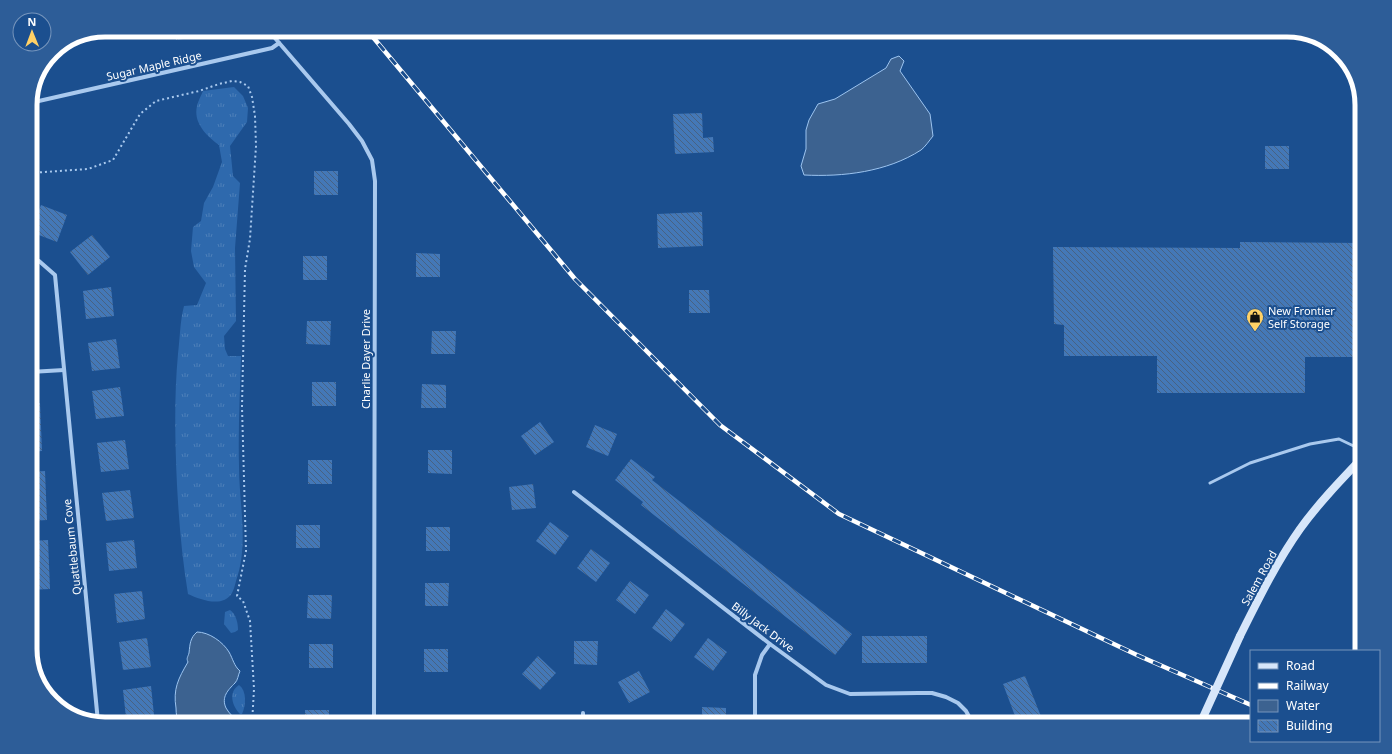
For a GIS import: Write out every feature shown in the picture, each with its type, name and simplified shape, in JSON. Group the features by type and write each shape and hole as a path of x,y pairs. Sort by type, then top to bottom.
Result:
{"main road":[{"name":"Salem Road","path":"1203,717 1240,636 1268,580 1300,530 1334,487 1355,465"}],"street":[{"name":"Charlie Dayer Drive","path":"274,37 349,124 362,141 372,160 375,181 374,717"},
{"name":"Sugar Maple Ridge","path":"37,101 272,48 279,43"},
{"name":"Quattlebaum Cove","path":"37,261 55,275 97,716"},
{"path":"37,372 64,370"},
{"name":"Billy Jack Drive","path":"574,492 770,644 826,685 850,694 932,693 946,697 958,703 966,710 970,717"},
{"path":"755,717 755,675 762,655 770,644"},
{"path":"582,713 582,717"}],"lane":[{"path":"1210,483 1250,462 1310,444 1339,439 1355,447"}],"path":[{"path":"37,173 88,169 113,160 140,114 156,101 199,91 232,81 240,82 248,86 255,116 256,146 250,239 245,269 242,414 246,550 237,596 243,601 250,621 254,689 252,717"}],"green space":[{"path":"234,87 243,96 248,108 247,122 230,146 233,176 240,183 235,248 236,321 224,336 225,349 228,356 241,356 239,480 243,538 240,567 232,593 228,598 223,600 212,601 188,594 182,553 178,499 175,403 180,330 184,306 197,305 206,283 194,267 191,251 193,227 201,221 204,203 213,187 222,162 219,145 210,138 199,123 196,112 197,106 203,91"},
{"path":"230,610 235,616 238,627 238,630 231,633 224,624 225,612"},
{"path":"239,685 245,694 242,714 237,711 232,699 233,691"}],"water":[{"path":"899,56 904,61 900,71 930,114 933,136 927,144 921,150 908,157 864,172 834,175 804,175 801,166 806,149 806,130 809,120 818,104 835,99 886,68 891,59"},
{"path":"197,632 202,632 215,638 229,652 235,665 240,671 237,680 228,691 224,700 226,708 233,717 177,717 175,695 177,684 188,662 187,658 190,644"}],"building":[{"path":"176,37 198,37 176,40"},
{"path":"702,113 703,138 713,137 714,152 675,154 673,114"},
{"path":"1265,146 1289,146 1289,169 1265,169"},
{"path":"314,171 338,171 338,195 314,195"},
{"path":"41,205 67,215 57,242 37,234 37,216"},
{"path":"702,212 703,246 658,248 657,214"},
{"path":"92,235 110,257 88,275 70,252"},
{"path":"1240,242 1355,243 1355,357 1305,357 1305,393 1157,393 1157,356 1064,356 1064,325 1054,324 1053,247 1240,248"},
{"path":"416,253 440,254 440,277 416,277"},
{"path":"303,256 327,256 327,280 303,280"},
{"path":"111,287 114,316 86,319 83,291"},
{"path":"689,290 709,290 710,313 689,313"},
{"path":"307,321 331,321 330,345 306,344"},
{"path":"432,331 456,331 455,354 431,354"},
{"path":"116,339 120,368 92,371 88,343"},
{"path":"312,382 336,382 336,406 312,406"},
{"path":"422,384 446,385 446,408 421,408"},
{"path":"120,387 124,416 96,419 92,391"},
{"path":"37,403 40,403 42,451 37,451"},
{"path":"540,422 554,442 535,455 521,436"},
{"path":"595,425 617,434 608,456 586,447"},
{"path":"125,440 129,469 101,472 97,443"},
{"path":"428,450 452,450 452,474 428,473"},
{"path":"631,459 655,477 652,480 852,634 835,655 641,505 643,502 615,480"},
{"path":"308,460 332,460 332,484 308,484"},
{"path":"45,471 47,520 37,521 37,472"},
{"path":"533,484 536,508 512,510 509,487"},
{"path":"130,490 134,518 106,521 102,493"},
{"path":"550,522 569,536 555,555 536,541"},
{"path":"296,525 320,525 320,548 296,548"},
{"path":"426,527 450,527 450,551 426,551"},
{"path":"48,540 50,589 37,590 37,541"},
{"path":"134,540 137,568 109,571 106,543"},
{"path":"591,549 610,563 596,582 577,568"},
{"path":"630,581 649,595 635,614 616,600"},
{"path":"425,583 449,583 448,606 425,606"},
{"path":"142,591 145,619 117,623 114,594"},
{"path":"308,595 332,595 331,619 307,618"},
{"path":"666,609 685,624 671,642 652,628"},
{"path":"862,636 927,636 927,663 862,663"},
{"path":"147,638 151,667 123,670 119,642"},
{"path":"708,638 727,652 713,671 694,657"},
{"path":"574,641 598,641 597,665 574,664"},
{"path":"309,644 333,644 333,668 309,668"},
{"path":"424,649 448,649 448,672 424,672"},
{"path":"538,656 556,673 540,690 522,674"},
{"path":"639,671 650,692 629,703 618,682"},
{"path":"1025,676 1041,717 1015,717 1003,684"},
{"path":"151,686 154,715 126,717 123,690"},
{"path":"702,707 726,708 726,717 702,717"},
{"path":"305,710 329,710 329,717 305,717"}],"railway":[{"path":"373,37 575,279 720,425 839,514 1137,655 1250,705"}],"place":[{"name":"New Frontier Self Storage","path":"1255,332"}]}
